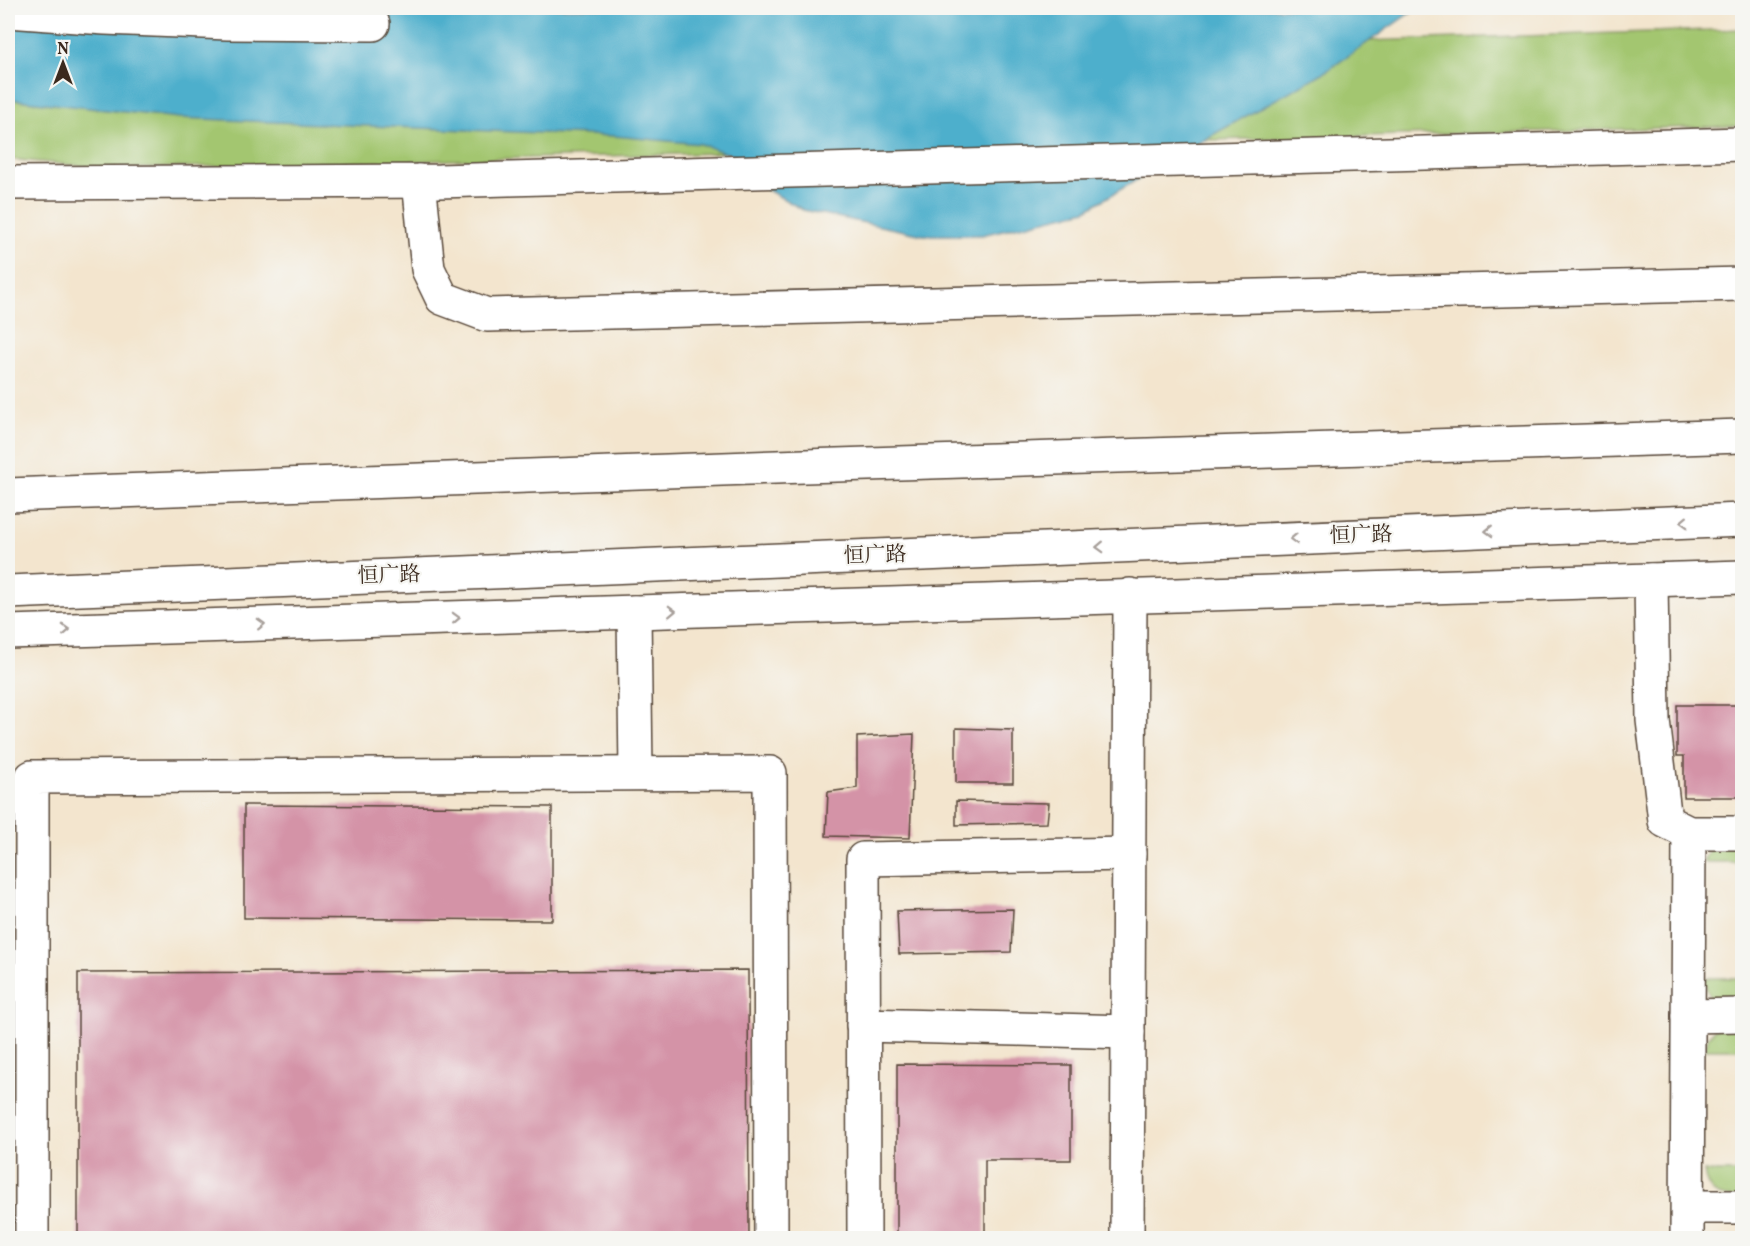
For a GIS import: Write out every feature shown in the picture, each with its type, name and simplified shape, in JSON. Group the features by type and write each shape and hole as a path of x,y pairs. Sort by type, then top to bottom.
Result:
{"street":[{"path":"8,11 228,23 373,24"},
{"path":"8,183 419,181 1743,144"},
{"path":"419,181 428,268 442,298 487,315 1743,284"},
{"path":"8,495 829,465 1743,436"},
{"name":"恒广路","path":"8,592 1743,520"},
{"name":"恒广路","path":"8,632 1743,577"},
{"path":"1651,580 1653,720 1665,820 1689,833 1743,833"},
{"path":"1127,1239 1130,595"},
{"path":"634,612 636,773"},
{"path":"32,1239 20,1137 32,777 770,773 771,1239"},
{"path":"1689,833 1687,1223 1743,1207"},
{"path":"864,1239 863,859 1129,854"},
{"path":"1688,1016 1743,1015"},
{"path":"863,1025 1128,1032"}],"green space":[{"path":"1742,29 1742,126 114,169 8,159 8,74 234,77"},
{"path":"1742,838 1742,862 1703,862 1706,855 1718,843"},
{"path":"1704,978 1742,978 1742,1008 1716,1002 1708,994"},
{"path":"1742,1023 1742,1049 1705,1049 1714,1029"},
{"path":"1704,1172 1742,1172 1742,1199 1722,1196 1712,1191"}],"water":[{"path":"8,8 1417,8 1328,70 1086,210 982,235 923,235 803,210 766,189 743,159 700,144 614,136 179,118 8,99"}],"building":[{"path":"1677,705 1742,705 1742,797 1684,797 1684,756 1677,756"},
{"path":"956,728 1013,730 1013,783 956,783"},
{"path":"914,734 910,838 826,836 828,792 857,788 857,737"},
{"path":"956,801 1049,803 1047,823 956,825"},
{"path":"244,805 552,807 552,920 244,918"},
{"path":"1013,909 1011,952 899,954 897,911"},
{"path":"748,970 749,1238 78,1238 78,973"},
{"path":"897,1064 1071,1065 1071,1160 985,1160 985,1238 897,1238"}]}
